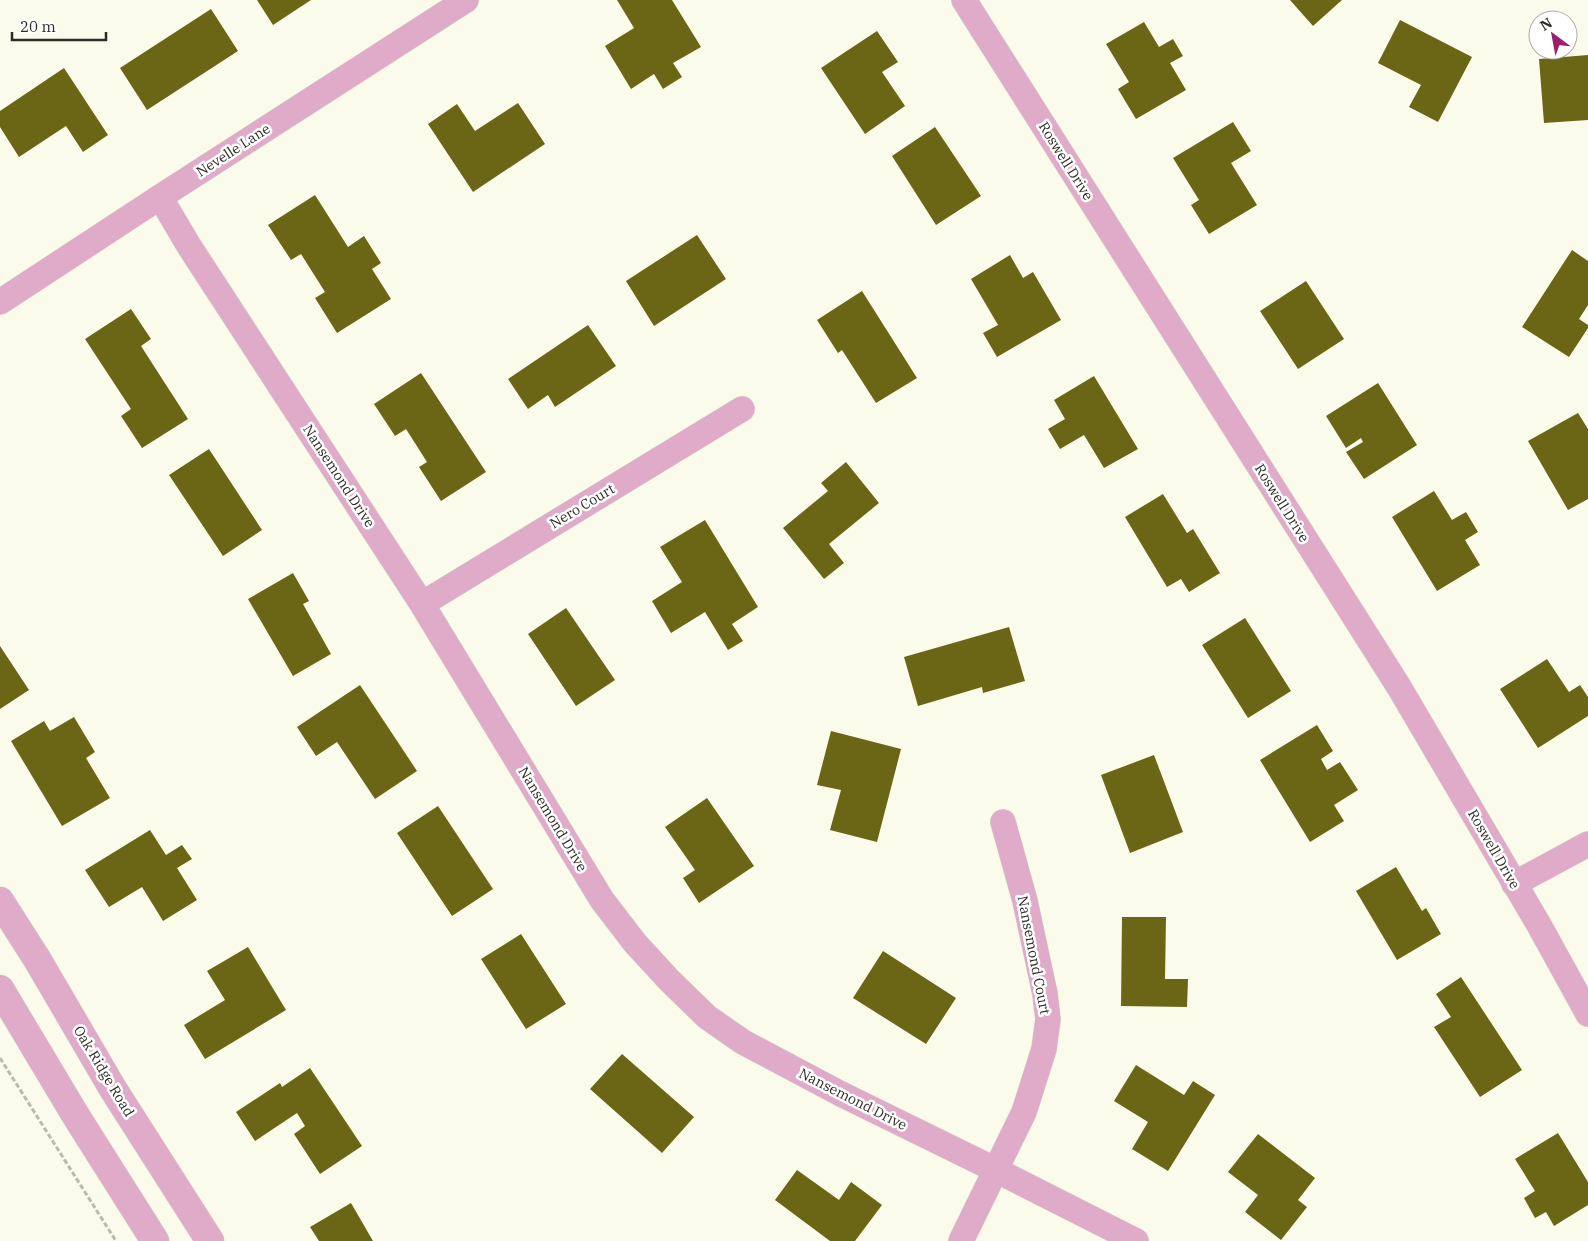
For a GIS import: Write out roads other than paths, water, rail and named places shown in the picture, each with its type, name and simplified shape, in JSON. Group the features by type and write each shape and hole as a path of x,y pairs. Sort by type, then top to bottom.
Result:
{"street":[{"name":"Nevelle Lane","path":"0,302 466,0"},
{"name":"Roswell Drive","path":"964,0 1399,687 1443,760 1588,1014"},
{"name":"Nansemond Drive","path":"160,197 189,246 422,604 602,900 636,943 669,980 707,1017 743,1042 841,1094 1136,1241"},
{"name":"Nero Court","path":"422,604 742,410"},
{"name":"Nansemond Court","path":"961,1241 1024,1112 1044,1050 1048,1019 1045,994 1025,901 1003,822"},
{"path":"1514,884 1588,844"},
{"name":"Oak Ridge Road","path":"0,901 37,959 113,1089 210,1241"},
{"path":"0,989 76,1116 155,1241"}]}
